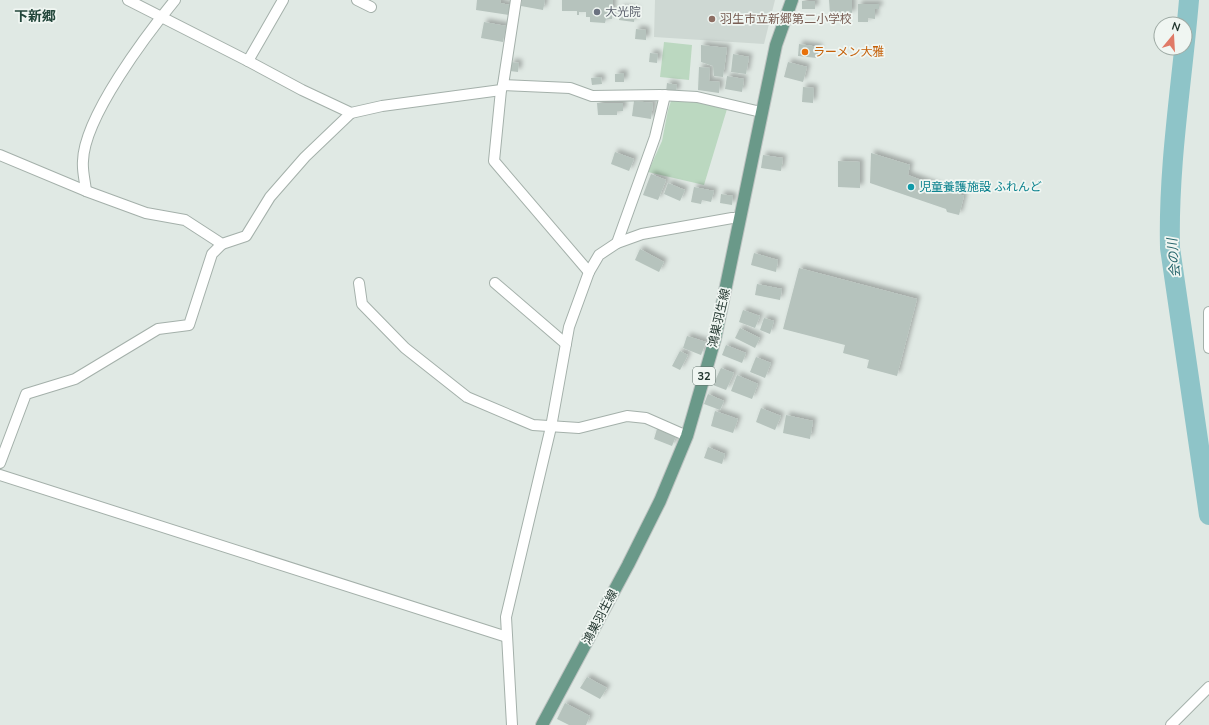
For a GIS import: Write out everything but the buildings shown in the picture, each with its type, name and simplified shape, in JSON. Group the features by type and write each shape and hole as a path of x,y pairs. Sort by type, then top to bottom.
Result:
{"main road":[{"name":"鴻巣羽生線","path":"542,725 657,508 687,436 715,339 776,45 792,0"}],"street":[{"path":"128,0 302,90 351,113"},
{"path":"86,191 82,160 92,126 118,78 161,17 175,0"},
{"path":"248,61 284,0"},
{"path":"357,0 371,7"},
{"path":"516,0 502,88 494,161 589,272"},
{"path":"0,462 26,394 75,379 158,329 189,325 212,254 222,244 246,236 270,197 305,157 351,113 382,106 502,88 570,88 592,96 665,95 697,97 761,112"},
{"path":"617,243 655,137 665,95"},
{"path":"0,155 86,191 146,213 185,220 222,244"},
{"path":"512,725 506,617 551,427 569,327 589,272 599,255 617,243 642,234 732,218 740,218"},
{"path":"495,282 566,344"},
{"path":"360,283 362,304 405,348 467,397 533,425 579,428 627,416 646,418 687,436"},
{"path":"1209,312 1209,348"},
{"path":"0,475 507,637"},
{"path":"1171,725 1209,687"}],"shaded area":[{"name":"羽生市立新郷第二小学校","path":"655,0 775,0 764,44 654,37"}],"green space":[{"path":"664,42 692,45 689,80 660,77"},
{"path":"672,98 694,100 727,109 704,185 648,172 662,141"}],"waterway":[{"name":"会の川","path":"1189,0 1173,155 1170,248 1209,515"}],"place":[{"name":"大光院","path":"597,12"},
{"name":"羽生市立新郷第二小学校","path":"712,19"},
{"name":"ラーメン大雅","path":"805,52"},
{"name":"児童養護施設 ふれんど","path":"911,187"}],"district":[{"name":"下新郷","path":"35,16"}]}
